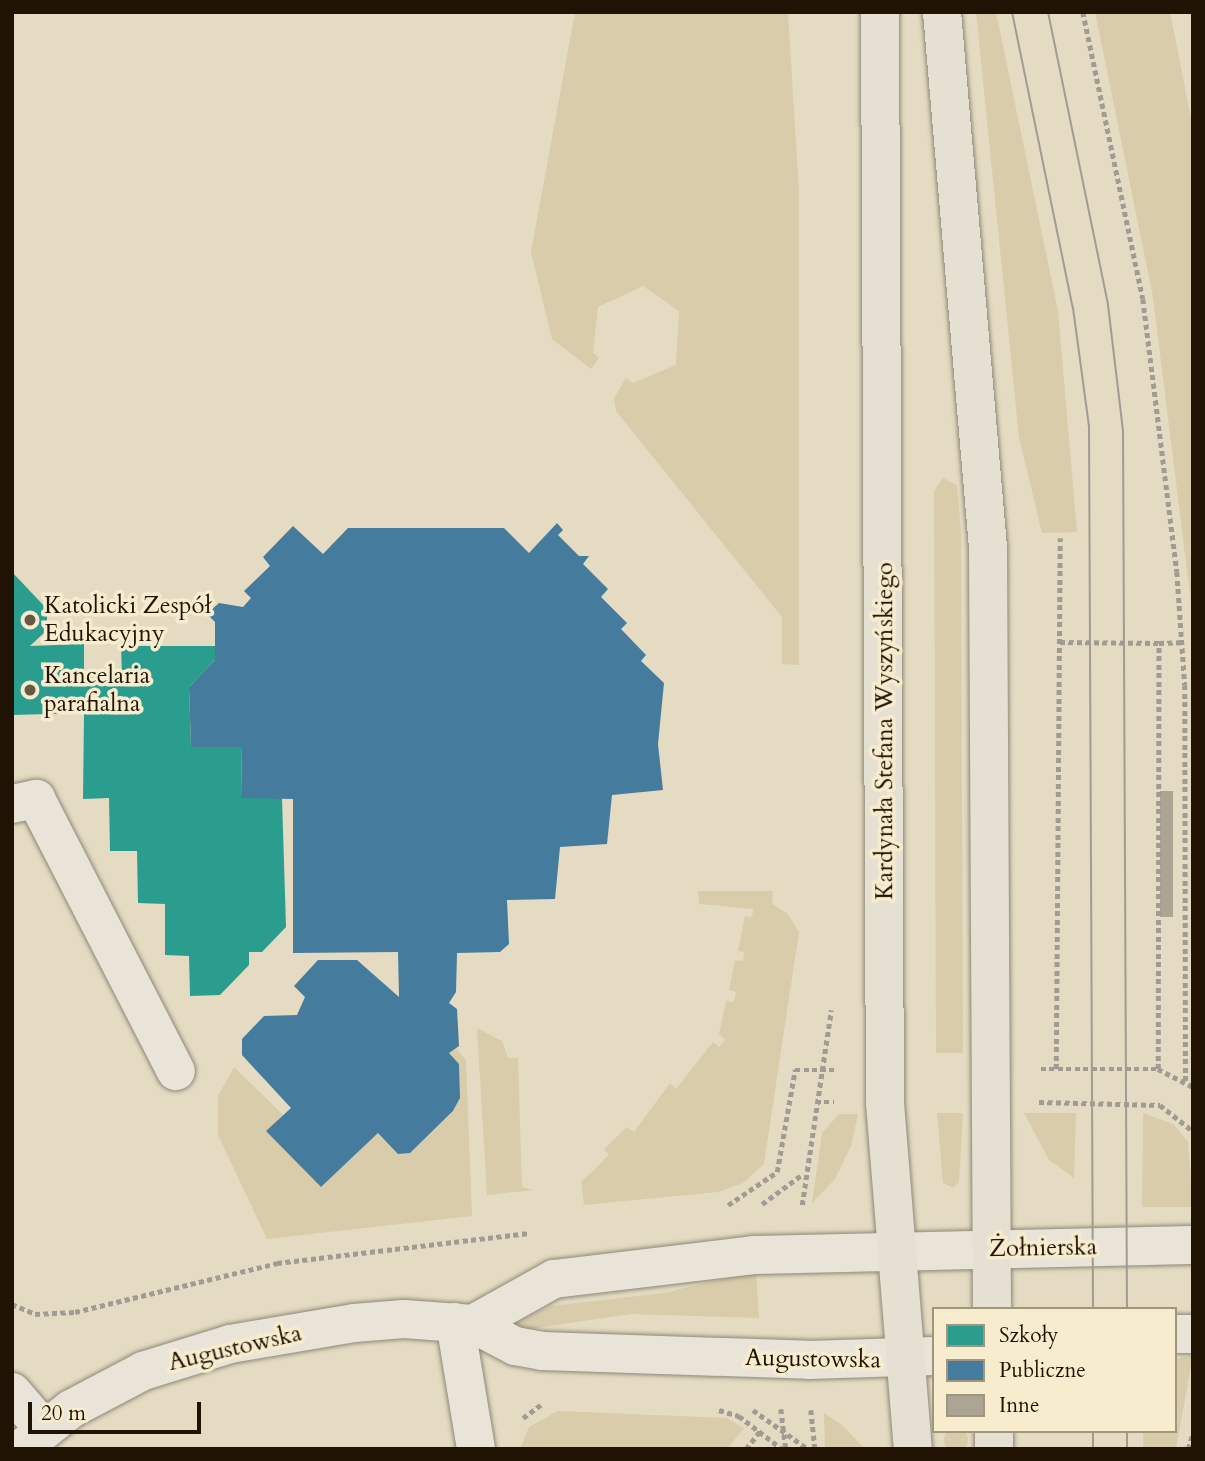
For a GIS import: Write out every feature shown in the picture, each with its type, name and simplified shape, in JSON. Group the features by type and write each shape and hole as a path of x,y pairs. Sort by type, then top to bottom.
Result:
{"main road":[{"name":"Kardynała Stefana Wyszyńskiego","path":"880,12 885,1103 894,1248 920,1358 913,1449"},
{"path":"942,12 988,548 992,1307"}],"street":[{"path":"12,804 36,799 176,1071"},
{"name":"Żołnierska","path":"894,1248 1193,1245"},
{"name":"Augustowska","path":"464,1323 554,1279 763,1254 894,1248"},
{"name":"Augustowska","path":"32,1439 104,1391 183,1356 354,1323 464,1323 514,1346 542,1351 920,1358"},
{"path":"464,1323 476,1449"},
{"path":"12,1392 32,1439"}],"path":[{"path":"1083,12 1143,299 1183,642 1186,1082"},
{"path":"1056,1069 1060,538"},
{"path":"1060,642 1183,642"},
{"path":"1158,1069 1159,643"},
{"path":"1031,1069 1158,1069 1193,1087"},
{"path":"714,1210 777,1172 795,1070 846,1070"},
{"path":"1033,1102 1160,1105 1193,1130"},
{"path":"12,1304 34,1314 75,1312 277,1262 534,1232"},
{"path":"780,1398 784,1449"},
{"path":"517,1428 530,1410 549,1401"},
{"path":"811,1406 815,1449"},
{"path":"715,1409 760,1432 784,1449"},
{"path":"746,1449 760,1432"},
{"path":"1188,1449 1193,1433"}],"shaded area":[{"path":"575,12 788,12 799,192 799,665 782,664 782,617 616,411 614,398 626,378 633,383 676,365 679,311 643,286 598,307 593,353 599,358 591,369 552,339 531,252"},
{"path":"976,12 996,12 1058,311 1077,532 1042,533 1019,437"},
{"path":"1095,12 1170,12 1193,128 1193,619 1153,297"},
{"path":"943,478 957,485 961,533 963,1053 936,1053 934,491"},
{"path":"698,891 773,891 772,904 787,913 799,932 764,1164 743,1183 718,1192 584,1205 581,1182 609,1155 604,1149 627,1127 634,1132 670,1083 676,1089 713,1042 719,1047 725,1040 719,1034 726,1001 734,1002 736,992 729,990 735,960 743,961 744,952 738,951 745,916 751,918 754,909 699,904"},
{"path":"477,1028 502,1041 508,1058 518,1058 522,1187 533,1190 487,1195"},
{"path":"455,1047 466,1060 472,1216 267,1239 218,1135 218,1096 234,1067 283,1115 267,1131 321,1187 378,1133 398,1153 410,1153 453,1112 460,1098 459,1064 449,1053"},
{"path":"937,1113 963,1113 959,1182 953,1188 943,1183"},
{"path":"1024,1113 1076,1113 1074,1178 1049,1160"},
{"path":"1143,1113 1173,1124 1188,1142 1193,1207 1142,1207"},
{"path":"839,1114 858,1114 851,1146 835,1179 812,1203 822,1133"},
{"path":"756,1271 759,1318 631,1314 516,1331 511,1325 551,1306 664,1293"},
{"path":"1193,1355 1176,1449 1143,1449 1143,1433 1177,1433 1177,1359"},
{"path":"558,1411 726,1418 744,1428 727,1449 520,1449 529,1427"},
{"path":"824,1413 841,1424 865,1449 825,1449"},
{"path":"947,1433 965,1433 967,1444 960,1451 952,1451 945,1444"}],"building: Szkoły":[{"path":"12,572 47,609 47,630 30,646 84,644 84,676 122,675 121,646 216,646 215,660 189,687 191,747 242,747 241,798 282,798 286,927 262,952 249,952 249,965 220,995 190,996 189,956 165,955 165,904 138,903 137,851 110,851 109,798 83,799 84,713 12,715"}],"building: Publiczne":[{"path":"557,523 563,530 558,535 579,556 589,556 583,564 608,589 601,597 627,623 621,629 646,655 641,661 664,683 658,744 663,790 612,795 607,844 560,847 555,899 507,900 509,944 500,952 457,953 456,992 449,1003 457,1009 459,1046 449,1053 459,1064 460,1098 453,1111 410,1153 398,1154 378,1133 321,1187 266,1131 291,1108 242,1055 242,1039 264,1016 297,1015 305,997 294,986 318,960 357,960 399,997 398,952 293,953 293,799 241,798 242,747 191,747 189,687 215,660 215,622 207,614 219,603 243,607 251,598 244,591 270,566 263,557 293,526 323,554 348,528 504,528 529,553"}],"building: Inne":[{"path":"1160,791 1173,791 1173,917 1160,917"}],"tram line":[{"path":"1012,12 1073,308 1089,426 1093,1307"},
{"path":"1048,12 1108,305 1123,430 1127,1307"},
{"path":"1093,1433 1093,1449"},
{"path":"1127,1433 1127,1449"}],"place":[{"name":"Katolicki Zespół Edukacyjny","path":"30,620"},
{"name":"Kancelaria parafialna","path":"30,690"}]}
